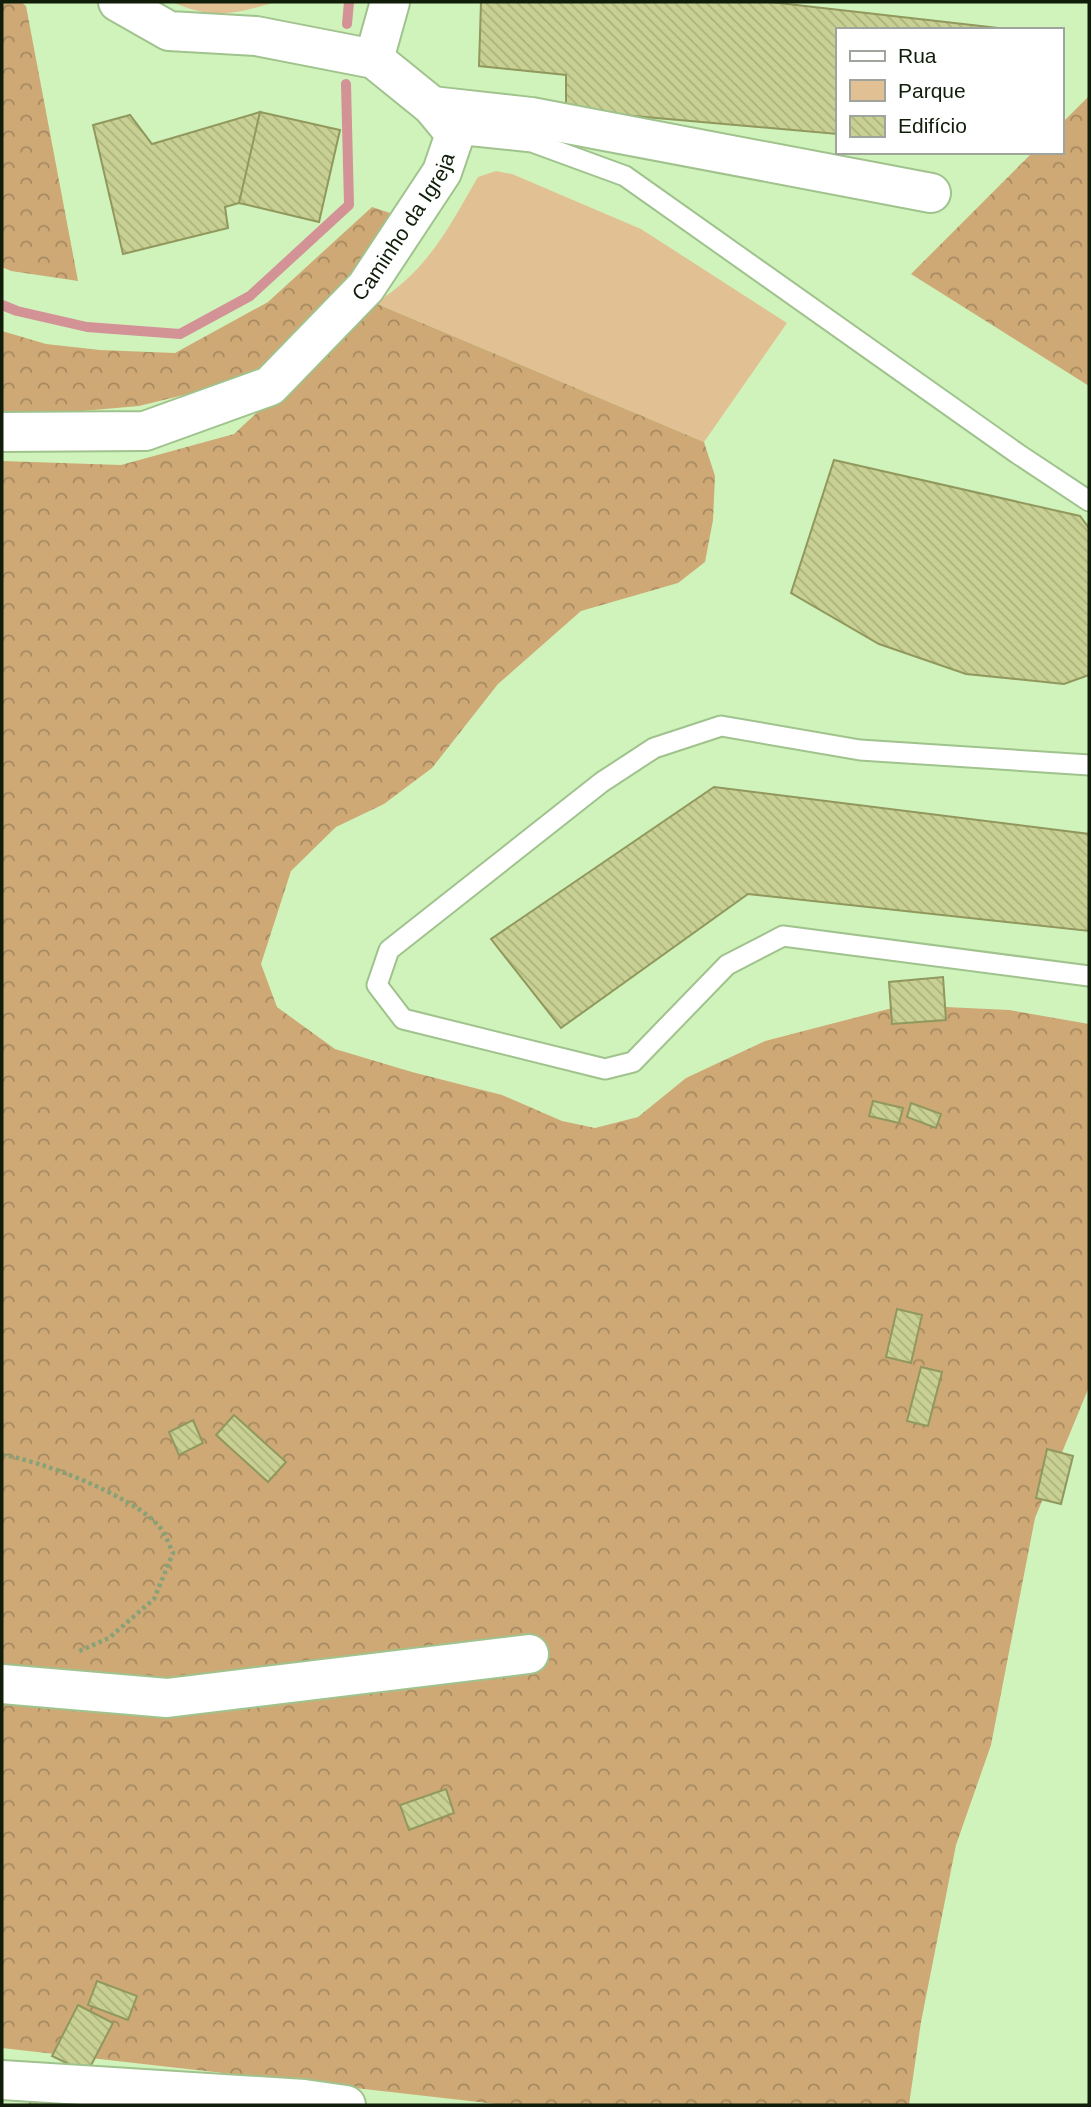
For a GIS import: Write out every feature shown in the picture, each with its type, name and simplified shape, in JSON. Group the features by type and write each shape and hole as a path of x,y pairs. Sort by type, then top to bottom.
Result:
{"street":[{"path":"118,2 169,30 256,36 366,58 444,120 531,117 931,193"},
{"path":"362,2 366,58"},
{"path":"366,58 390,2"},
{"name":"Caminho da Igreja","path":"2,432 145,430 270,386 366,287 442,172 444,120"},
{"path":"2,1684 167,1698 529,1654"},
{"path":"2,2080 304,2099 346,2105"}],"lane":[{"path":"444,120 532,142 625,176 1089,501"},
{"path":"1089,765 860,750 721,726 654,748 602,782 390,950 377,985 403,1018 605,1069 634,1062 727,965 783,936 1089,976"}],"path":[{"path":"2,1455 38,1462 129,1503 159,1525 173,1553 154,1599 109,1637 70,1656"}],"green space":[{"path":"2,2 21,2 26,6 78,281 11,271 2,267"},
{"path":"172,2 276,2 248,10 212,13"},
{"path":"1089,96 1089,386 911,274 1031,154 1063,154 1063,122"},
{"path":"496,171 512,174 641,229 787,323 704,442 375,303 393,291 423,263 446,231 478,177"},
{"path":"372,207 390,213 380,235 349,281 305,327 255,371 220,386 139,406 2,418 2,331 46,344 100,350 175,353 268,302"},
{"path":"375,303 704,442 715,476 713,520 705,562 678,583 581,611 498,684 432,768 384,804 336,827 291,871 261,964 277,1007 335,1049 502,1095 562,1121 595,1128 638,1117 686,1078 765,1041 904,1005 1009,1010 1089,1024 1089,1387 1035,1518 991,1745 956,1845 921,2022 909,2105 505,2105 2,2048 2,461 121,465 234,434"}],"building":[{"path":"481,2 770,2 998,28 836,28 836,134 566,110 566,75 479,66"},
{"path":"260,112 340,130 319,222 239,203"},
{"path":"260,112 239,203 225,207 228,228 123,254 93,125 130,115 152,144"},
{"path":"834,460 1080,516 1089,528 1089,675 1064,684 966,674 879,644 791,593"},
{"path":"714,787 1089,834 1089,931 748,894 561,1028 491,939"},
{"path":"943,977 946,1020 892,1024 889,982"},
{"path":"873,1101 903,1108 899,1123 869,1116"},
{"path":"911,1103 941,1114 936,1128 907,1117"},
{"path":"897,1309 922,1315 911,1363 886,1357"},
{"path":"921,1367 942,1372 928,1426 907,1421"},
{"path":"234,1415 286,1462 268,1482 216,1435"},
{"path":"193,1420 203,1443 179,1455 169,1432"},
{"path":"1047,1449 1073,1456 1061,1504 1036,1498"},
{"path":"446,1789 454,1813 409,1830 400,1805"},
{"path":"97,1981 137,1996 128,2020 88,2005"},
{"path":"78,2005 113,2023 87,2073 52,2056"},
{"path":"43,2085 74,2105 29,2105"}],"waterway":[{"path":"347,24 349,2"},
{"path":"2,305 87,327 180,334 250,296 349,205 346,84"}]}
